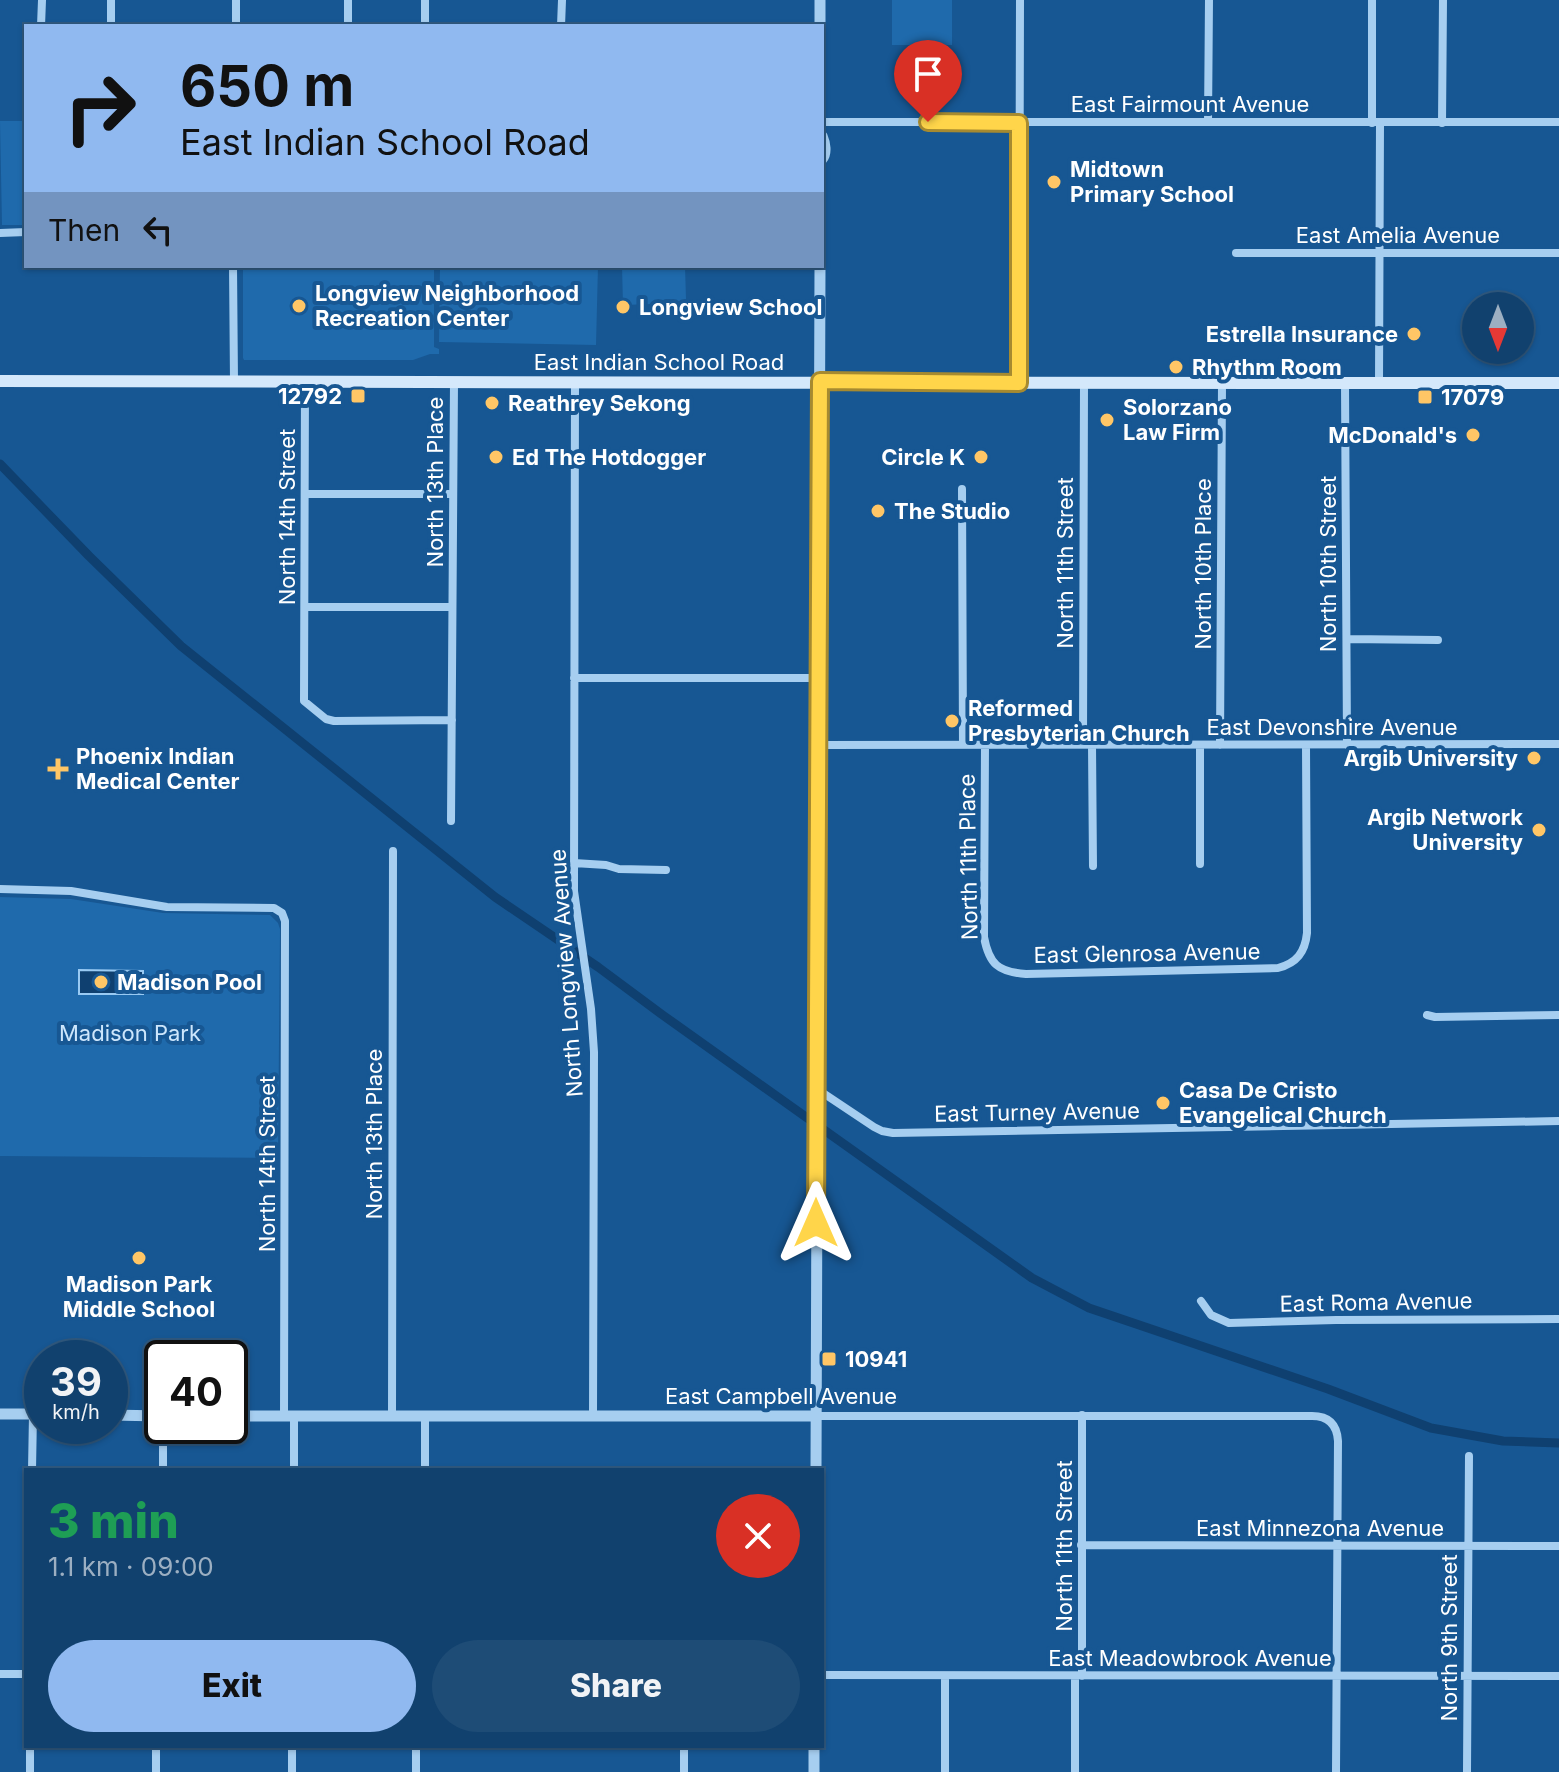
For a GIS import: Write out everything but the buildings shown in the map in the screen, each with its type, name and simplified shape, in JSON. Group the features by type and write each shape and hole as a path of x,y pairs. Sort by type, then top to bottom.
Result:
{"main road":[{"name":"East Indian School Road","path":"0,381 1559,383"}],"street":[{"path":"41,24 42,0"},
{"path":"111,0 111,24"},
{"path":"236,0 236,24"},
{"path":"348,0 348,24"},
{"path":"425,0 425,24"},
{"path":"561,24 562,0"},
{"path":"820,0 820,24"},
{"path":"1019,383 1020,0"},
{"path":"1208,122 1209,0"},
{"path":"1372,0 1381,253 1379,383"},
{"path":"1442,123 1443,0"},
{"name":"East Fairmount Avenue","path":"824,122 1559,122"},
{"path":"0,233 24,232"},
{"name":"East Amelia Avenue","path":"1236,253 1559,253"},
{"path":"233,268 234,382"},
{"path":"816,1468 820,268"},
{"name":"North 14th Street","path":"305,382 304,701 326,719 334,721 452,720"},
{"name":"North 13th Place","path":"451,821 454,382"},
{"name":"North 11th Street","path":"1084,382 1088,744 1093,866"},
{"name":"North Longview Avenue","path":"575,383 574,891 594,1052 593,1416"},
{"name":"North 10th Place","path":"1220,745 1222,383"},
{"name":"North 10th Street","path":"1345,383 1347,745"},
{"path":"962,489 963,745"},
{"path":"305,494 453,494"},
{"path":"305,607 452,607"},
{"path":"1347,639 1438,640"},
{"path":"574,678 818,678"},
{"name":"East Devonshire Avenue","path":"818,745 1559,744"},
{"name":"North 11th Place","path":"985,745 984,937 990,958 996,965"},
{"path":"1200,745 1200,864"},
{"name":"East Glenrosa Avenue","path":"996,965 1014,973 1026,974 1278,968 1299,958 1307,933 1306,746"},
{"name":"North 13th Place","path":"392,1416 393,851"},
{"path":"574,863 619,869 666,870"},
{"name":"North 14th Street","path":"0,889 71,891 167,907 274,908 282,913 285,921 289,1416 294,1468"},
{"path":"1427,1015 1559,1015"},
{"name":"East Turney Avenue","path":"817,1089 874,1127 893,1133 1559,1121"},
{"name":"East Roma Avenue","path":"1201,1301 1211,1315 1229,1323 1559,1319"},
{"path":"0,1414 24,1414"},
{"name":"North 11th Street","path":"1075,1772 1082,1415"},
{"name":"East Campbell Avenue","path":"248,1416 1321,1416 1336,1428 1338,1441 1337,1546"},
{"path":"425,1416 425,1468"},
{"path":"32,1468 34,1444"},
{"path":"163,1444 163,1468"},
{"name":"North 9th Street","path":"1467,1772 1469,1456"},
{"name":"East Minnezona Avenue","path":"1081,1545 1559,1546"},
{"path":"1336,1772 1337,1546"},
{"path":"0,1674 24,1674"},
{"name":"East Meadowbrook Avenue","path":"824,1675 1559,1676"},
{"path":"945,1676 945,1772"},
{"path":"30,1748 30,1772"},
{"path":"156,1748 156,1772"},
{"path":"292,1748 292,1772"},
{"path":"416,1748 416,1772"},
{"path":"684,1748 684,1772"},
{"path":"814,1748 814,1772"}],"green space":[{"path":"892,0 952,0 952,45 892,45"},
{"path":"0,121 24,121 24,225 2,225"},
{"path":"243,268 434,268 434,347 439,349 439,354 413,360 243,358"},
{"path":"440,268 598,268 596,345 439,342"},
{"path":"622,268 685,268 686,299 681,303 623,305"},
{"name":"Madison Park","path":"0,897 71,899 163,913 270,915 280,929 278,1158 0,1156"}],"shaded area":[{"path":"79,970 143,971 143,994 79,994"}],"waterway":[{"path":"0,464 181,646 495,897 598,967 1032,1278 1089,1308 1328,1389 1431,1428 1503,1441 1559,1443"}],"place":[{"name":"Midtown Primary School","path":"1054,182"},
{"name":"Longview Neighborhood Recreation Center","path":"299,306"},
{"name":"Longview School","path":"623,307"},
{"name":"Estrella Insurance","path":"1414,334"},
{"name":"Rhythm Room","path":"1176,367"},
{"name":"12792","path":"358,396"},
{"name":"17079","path":"1425,397"},
{"name":"Reathrey Sekong","path":"492,403"},
{"name":"Solorzano Law Firm","path":"1107,420"},
{"name":"McDonald's","path":"1473,435"},
{"name":"Ed The Hotdogger","path":"496,457"},
{"name":"Circle K","path":"981,457"},
{"name":"The Studio","path":"878,511"},
{"name":"Reformed Presbyterian Church","path":"952,721"},
{"name":"Argib University","path":"1534,758"},
{"name":"Phoenix Indian Medical Center","path":"58,769"},
{"name":"Argib Network University","path":"1539,830"},
{"name":"Madison Pool","path":"101,982"},
{"name":"Casa De Cristo Evangelical Church","path":"1163,1103"},
{"name":"Madison Park Middle School","path":"139,1258"},
{"name":"10941","path":"829,1359"}],"route":[{"path":"816,1223 820,381 1019,383 1019,123 928,122"}]}
